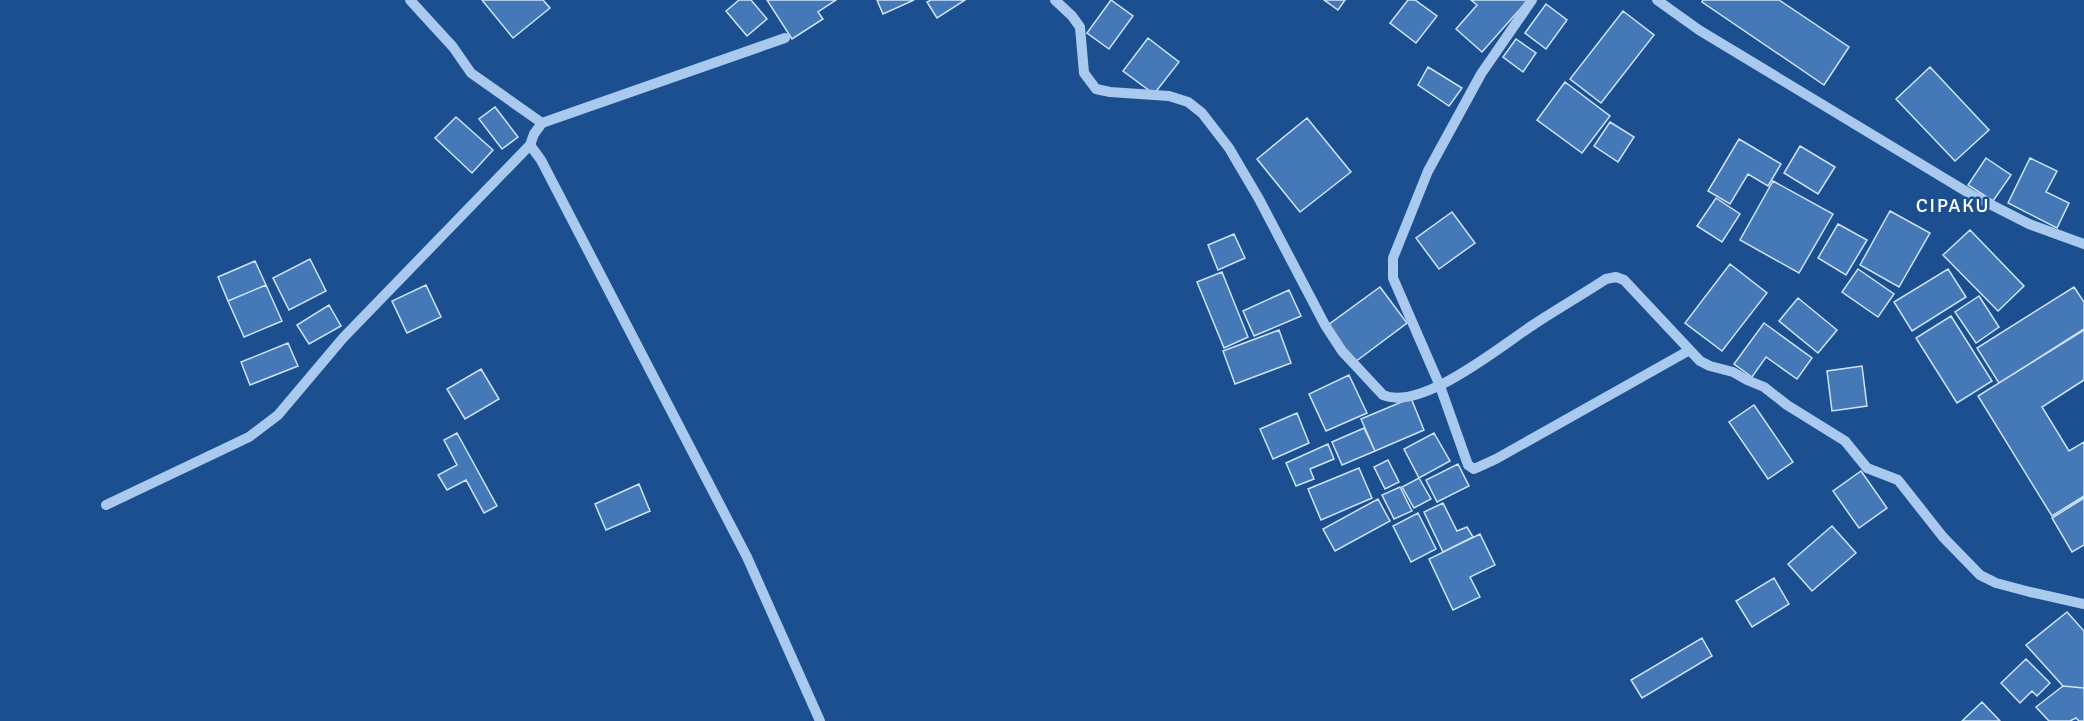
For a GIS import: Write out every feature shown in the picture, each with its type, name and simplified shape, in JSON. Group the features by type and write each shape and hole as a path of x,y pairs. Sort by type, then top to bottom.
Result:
{"street":[{"path":"411,0 453,47 471,73 542,123"},
{"path":"1054,0 1072,16 1080,27 1084,73 1096,89 1169,96 1188,102 1202,113 1229,148 1259,199 1318,313 1342,351 1383,395 1390,398 1409,396 1440,386 1610,277 1624,280 1688,351 1700,361 1733,372 1764,387 1787,405 1845,441 1867,468 1898,480 1943,537 1980,575 1996,583 2084,603"},
{"path":"1532,0 1481,74 1428,171 1393,258 1393,278 1440,386 1468,465 1474,469 1486,464 1688,351"},
{"path":"1657,0 1700,30 1972,195 2029,224 2084,244"},
{"path":"106,505 249,437 270,423 343,338 530,145 542,123 785,38"},
{"path":"530,145 541,160 747,557 820,721"}],"building":[{"path":"482,0 543,0 550,8 513,38"},
{"path":"739,0 751,0 767,19 747,36 726,11"},
{"path":"767,0 836,0 818,12 823,19 792,39"},
{"path":"877,0 914,0 883,14"},
{"path":"965,0 937,18 927,2"},
{"path":"1111,0 1133,16 1109,49 1087,33"},
{"path":"1324,0 1345,0 1338,10"},
{"path":"1408,0 1415,0 1437,16 1416,43 1390,23"},
{"path":"1471,0 1528,0 1482,52 1456,29 1477,5"},
{"path":"1703,0 1779,0 1849,47 1824,85 1702,2"},
{"path":"1546,4 1567,20 1546,49 1525,33"},
{"path":"1623,11 1654,35 1601,103 1570,79"},
{"path":"1148,38 1179,62 1154,94 1123,71"},
{"path":"1516,39 1536,53 1523,72 1503,57"},
{"path":"1428,67 1462,88 1449,106 1418,85"},
{"path":"1930,67 1989,130 1955,161 1896,99"},
{"path":"1565,82 1610,116 1582,153 1537,120"},
{"path":"495,107 518,137 502,149 479,119"},
{"path":"456,117 493,150 472,173 435,138"},
{"path":"1307,118 1351,172 1300,212 1257,159"},
{"path":"1610,122 1634,137 1618,162 1594,146"},
{"path":"1739,139 1781,164 1768,186 1748,174 1730,204 1708,191"},
{"path":"1800,146 1835,167 1818,194 1784,173"},
{"path":"1986,158 2011,175 1993,201 1968,185"},
{"path":"2030,158 2057,171 2046,192 2069,203 2057,228 2008,203"},
{"path":"1773,181 1833,214 1799,273 1740,240"},
{"path":"1716,198 1740,214 1722,242 1697,226"},
{"path":"1890,211 1930,233 1899,287 1860,265"},
{"path":"1452,212 1475,243 1439,269 1416,238"},
{"path":"1838,224 1867,240 1846,275 1818,258"},
{"path":"1970,230 2024,286 1998,311 1943,255"},
{"path":"1234,234 1245,258 1218,270 1208,245"},
{"path":"310,259 326,291 289,310 273,278"},
{"path":"255,261 266,285 228,301 218,277"},
{"path":"1730,264 1767,293 1722,351 1685,323"},
{"path":"1858,269 1894,294 1878,317 1842,292"},
{"path":"1948,269 1966,297 1912,331 1894,302"},
{"path":"1222,272 1248,337 1224,348 1197,282"},
{"path":"266,285 282,321 244,337 228,301"},
{"path":"426,285 441,317 407,333 392,301"},
{"path":"1380,287 1407,323 1355,362 1328,325"},
{"path":"2074,287 2084,302 2084,329 1999,383 1977,348"},
{"path":"1289,290 1301,316 1254,336 1243,311"},
{"path":"1979,296 1999,327 1976,343 1955,312"},
{"path":"1798,298 1837,330 1818,353 1779,321"},
{"path":"329,305 341,326 309,344 297,325"},
{"path":"1951,316 1992,381 1957,403 1916,338"},
{"path":"1764,323 1812,358 1797,379 1766,357 1752,377 1734,364"},
{"path":"1279,330 1291,363 1235,384 1223,351"},
{"path":"2084,330 2084,380 2042,407 2069,451 2084,442 2084,496 2052,516 1978,396"},
{"path":"288,343 298,366 250,385 241,362"},
{"path":"1862,366 1867,406 1832,411 1827,371"},
{"path":"481,369 499,399 465,419 447,389"},
{"path":"1349,375 1367,413 1326,431 1309,394"},
{"path":"1411,398 1424,430 1375,451 1361,419"},
{"path":"1754,405 1793,462 1768,479 1729,422"},
{"path":"1297,413 1309,443 1273,459 1260,429"},
{"path":"1364,428 1375,451 1342,465 1332,442"},
{"path":"457,433 497,506 484,513 466,480 447,490 438,475 457,465 444,440"},
{"path":"1434,433 1450,461 1419,478 1404,449"},
{"path":"1328,444 1334,459 1310,469 1314,479 1296,486 1286,463"},
{"path":"1388,460 1399,482 1385,489 1374,467"},
{"path":"1458,464 1469,486 1437,502 1426,480"},
{"path":"1359,468 1372,498 1321,520 1308,489"},
{"path":"1861,471 1887,508 1859,528 1833,491"},
{"path":"1419,478 1431,499 1414,508 1402,487"},
{"path":"639,484 650,511 606,530 595,504"},
{"path":"1400,487 1412,511 1394,519 1382,495"},
{"path":"2084,498 2084,545 2072,552 2052,518"},
{"path":"1378,499 1390,521 1335,551 1323,529"},
{"path":"1443,503 1457,531 1467,527 1473,537 1443,552 1424,512"},
{"path":"1418,513 1436,549 1411,562 1393,526"},
{"path":"1832,526 1856,553 1812,591 1788,564"},
{"path":"1480,534 1495,565 1470,577 1480,597 1453,610 1429,559"},
{"path":"1774,578 1789,604 1752,627 1736,601"},
{"path":"2067,612 2084,631 2084,688 2063,686 2026,645"},
{"path":"1702,638 1712,656 1642,698 1631,680"},
{"path":"2026,659 2050,683 2037,696 2032,691 2020,703 2001,683"},
{"path":"2063,686 2084,688 2084,721 2076,718 2070,721 2049,721 2036,707"},
{"path":"1982,702 2000,721 1962,721"}],"district":[{"name":"CIPAKU","path":"1953,205"}]}
